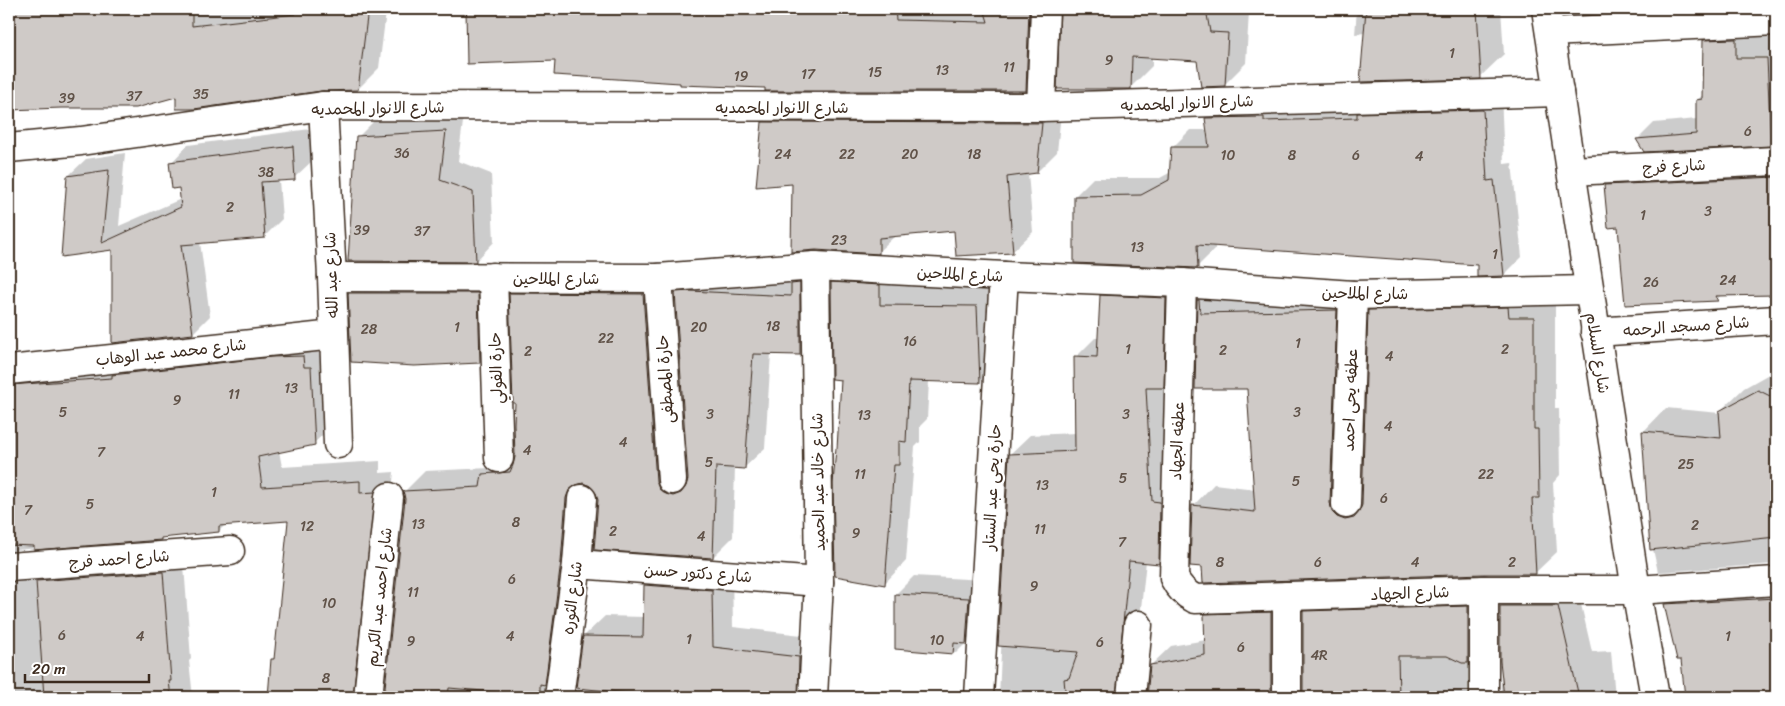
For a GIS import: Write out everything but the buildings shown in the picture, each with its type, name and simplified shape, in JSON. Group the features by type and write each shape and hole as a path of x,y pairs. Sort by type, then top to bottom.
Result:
{"street":[{"path":"1041,107 1045,9"},
{"path":"1548,20 1776,21"},
{"name":"شارع السلام","path":"1548,20 1595,332 1655,697"},
{"name":"شارع الانوار المحمديه","path":"9,148 81,141 323,106 1041,107 1559,92"},
{"name":"شارع عبد الله","path":"323,106 338,444"},
{"name":"شارع فرج","path":"1571,171 1776,160"},
{"name":"شارع الملاحين","path":"332,277 658,278 815,266 1182,283 1354,295 1589,290"},
{"name":"شارع خالد عبد الحميد","path":"813,697 819,582 815,266"},
{"name":"حارة يحى عبد الستار","path":"979,697 1004,276"},
{"name":"حارة الفولي","path":"493,278 499,458"},
{"name":"حارة المصطفى","path":"658,278 672,480"},
{"name":"عطفه الجهاد","path":"1182,283 1174,578 1178,587 1186,594"},
{"name":"عطفه يحى احمد","path":"1346,504 1354,295"},
{"name":"شارع مسجد الرحمه","path":"1595,332 1776,320"},
{"name":"شارع محمد عبد الوهاب","path":"9,370 334,335"},
{"name":"شارع احمد عبد الكريم","path":"368,697 389,497"},
{"name":"شارع الثوره","path":"559,697 577,564 582,499"},
{"name":"شارع احمد فرج","path":"9,567 230,551"},
{"name":"شارع دكتور حسن","path":"577,564 819,582"},
{"name":"شارع الجهاد","path":"1186,594 1195,599 1484,590 1636,590 1776,580"},
{"path":"1484,590 1484,697"},
{"path":"1287,596 1287,697"},
{"path":"1132,697 1138,625"}]}
